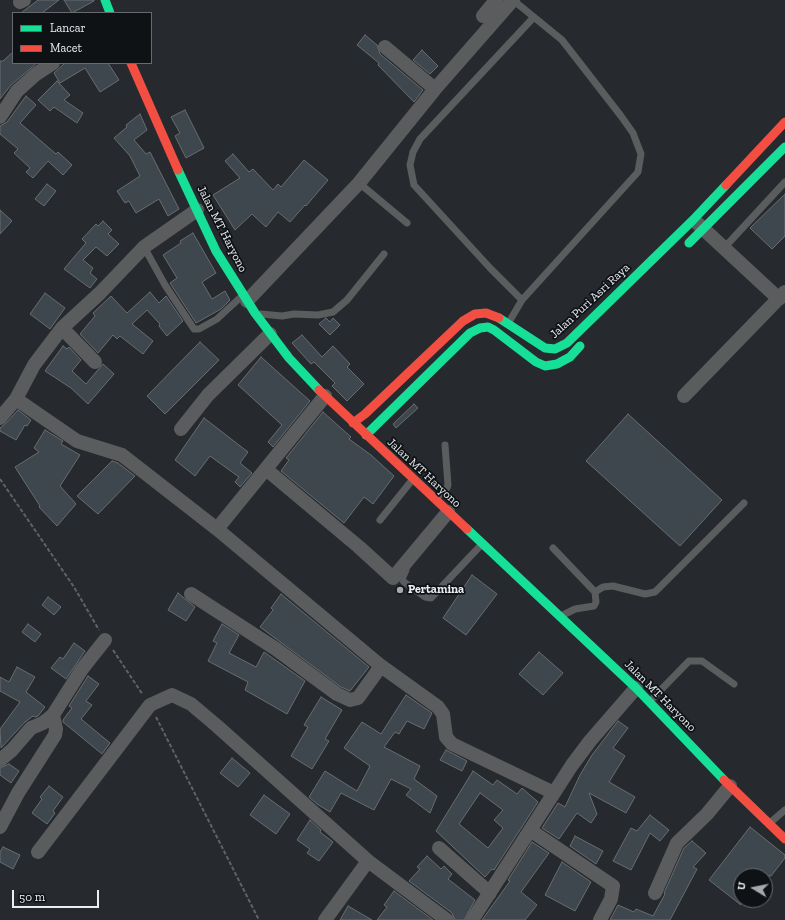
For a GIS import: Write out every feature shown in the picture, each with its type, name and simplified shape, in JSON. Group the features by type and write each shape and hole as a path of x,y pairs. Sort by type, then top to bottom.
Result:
{"main road":[{"path":"105,0 110,12"},
{"name":"Jalan MT Haryono","path":"131,64 167,147 216,251 255,313 305,377 636,688 730,786 770,822 785,839"},
{"name":"Jalan Puri Asri Raya","path":"680,251 698,224 785,122"},
{"name":"Jalan Puri Asri Raya","path":"353,422 386,394 463,321 475,314 486,313 497,317 545,348 555,350 567,343 594,315 785,147"},
{"path":"594,315 601,326"},
{"path":"366,435 470,333 480,328 488,327 494,330 536,362 545,366 557,364 570,357 585,342"},
{"path":"386,394 397,405"}],"street":[{"path":"483,16 496,0"},
{"path":"245,298 359,183 435,89 513,0"},
{"path":"385,47 435,89"},
{"path":"2,110 17,91 36,74 51,64"},
{"path":"0,418 16,399 34,365 62,328 100,293 144,247 197,210"},
{"path":"684,396 782,295 724,248 698,224"},
{"path":"62,328 95,362"},
{"path":"180,429 208,395 270,334"},
{"path":"217,529 267,470 325,396"},
{"path":"16,399 77,441 122,455 217,529 381,666 438,707 443,714 446,737 452,744 554,793"},
{"path":"267,470 393,578 450,514"},
{"path":"191,594 276,649 337,694 350,700 358,698 381,666"},
{"path":"0,760 12,750 31,728 43,723 53,716 82,669 105,640"},
{"path":"472,920 554,793 590,741 636,688"},
{"path":"38,852 150,705 172,695 191,704 368,861 447,920"},
{"path":"0,827 18,793 55,735 56,729 53,716"},
{"path":"655,893 677,843 707,814 730,786"},
{"path":"530,830 613,886 611,899 600,920"},
{"path":"439,848 490,893"},
{"path":"325,920 368,861"}],"lane":[{"path":"508,324 522,300 638,172 642,154 632,133 621,116 562,40 513,0"},
{"path":"522,300 490,268 414,185 410,165 413,152 420,139 534,17"},
{"path":"724,248 785,182"},
{"path":"359,183 407,222"},
{"path":"144,247 165,286 194,329 199,329 217,319 245,298"},
{"path":"255,313 282,316 294,314 318,315 333,312 347,300 384,254"},
{"path":"434,498 445,492 448,485 445,445"},
{"path":"380,520 413,479"},
{"path":"595,592 604,587 613,586 645,594 655,592 744,503"},
{"path":"450,514 403,572 402,579 404,582 425,597 431,598 482,544"},
{"path":"553,548 595,592 596,602 594,606 575,609 560,616"},
{"path":"649,702 689,661 702,661 734,684"},
{"path":"770,822 785,810"}],"path":[{"path":"0,479 74,587 105,640 150,705 259,920"}],"building":[{"path":"38,0 59,0 43,12 22,12"},
{"path":"64,0 94,0 74,12 71,12"},
{"path":"365,35 377,45 380,54 423,90 414,102 378,65 379,63 357,45"},
{"path":"422,50 438,66 430,74 413,60"},
{"path":"12,53 12,64 36,64 11,85 0,99 0,61 3,61"},
{"path":"64,64 109,64 119,80 100,92 85,68 60,83 54,73"},
{"path":"57,81 70,95 64,100 83,113 77,123 54,107 50,111 38,100"},
{"path":"26,96 36,105 20,123 56,154 58,152 72,165 63,175 48,161 33,178 26,172 30,168 14,153 18,149 0,134 0,126 7,122"},
{"path":"185,110 204,148 186,158 175,136 180,133 171,117"},
{"path":"140,114 147,130 134,140 146,154 150,152 179,209 168,216 159,199 136,213 129,201 125,203 117,191 140,176 130,156 114,138 127,127 126,125"},
{"path":"233,154 249,172 253,169 273,190 278,184 281,187 304,160 328,180 290,222 278,212 266,227 252,214 235,230 213,195 240,178 225,161"},
{"path":"47,184 56,191 44,206 35,199"},
{"path":"785,194 785,236 772,249 750,228"},
{"path":"0,210 12,221 0,234"},
{"path":"103,221 112,230 108,234 119,244 107,256 96,247 83,260 93,268 90,273 97,279 90,288 64,269 86,243 82,239 96,224 98,226"},
{"path":"193,233 216,273 202,282 212,299 225,291 230,300 221,309 196,323 170,283 177,278 163,255 181,243 180,241"},
{"path":"150,292 159,303 166,296 183,321 167,336 159,326 160,324 147,310 132,324 153,341 143,354 120,336 117,339 113,335 98,353 80,334 95,316 93,313 111,296 127,313"},
{"path":"45,293 65,308 50,329 30,314"},
{"path":"326,318 330,322 333,318 340,325 330,335 319,324"},
{"path":"302,335 322,357 333,346 350,364 347,367 364,384 347,401 332,386 335,383 314,362 311,364 292,343"},
{"path":"200,342 219,360 165,414 147,396"},
{"path":"63,346 67,349 69,347 81,360 72,371 86,384 103,364 114,374 88,404 71,388 45,371"},
{"path":"261,357 310,401 273,447 268,442 282,425 238,385"},
{"path":"414,404 418,408 396,428 393,424"},
{"path":"18,410 31,420 27,426 25,425 16,440 0,431 0,428"},
{"path":"323,412 351,437 349,439 371,455 394,476 373,504 364,497 344,523 281,471 289,460 286,458"},
{"path":"628,414 722,500 680,546 586,461"},
{"path":"204,418 248,452 240,463 252,473 240,487 235,482 239,477 210,456 195,476 175,460"},
{"path":"45,430 63,441 61,444 80,455 60,486 76,504 57,526 39,507 40,506 15,467 39,452 34,448"},
{"path":"112,461 118,463 135,476 98,514 77,496"},
{"path":"472,575 497,594 466,635 443,618"},
{"path":"178,593 195,607 186,621 168,610"},
{"path":"281,594 369,667 350,691 341,687 260,627 273,610 271,608"},
{"path":"48,597 61,607 54,615 42,605"},
{"path":"28,624 41,634 35,642 22,632"},
{"path":"222,624 239,635 229,653 256,667 264,652 305,681 287,714 245,690 248,682 208,661 217,643 213,641"},
{"path":"74,643 85,651 66,679 51,668 60,657 63,659"},
{"path":"539,652 563,673 543,695 519,674"},
{"path":"17,667 35,677 26,692 45,707 38,716 33,716 25,722 1,748 0,729 20,702 0,691 0,677 9,682"},
{"path":"88,676 99,684 86,701 92,705 81,719 110,743 102,754 63,722 72,708 69,706"},
{"path":"406,695 432,713 424,729 407,721 399,734 395,732 384,747 420,766 414,779 437,796 430,813 406,795 411,789 391,779 374,810 341,793 330,812 309,797 325,771 357,791 370,766 344,748 362,722 381,734"},
{"path":"321,697 342,710 325,739 329,741 312,769 291,756 308,727 304,725"},
{"path":"618,721 628,728 613,748 625,756 609,782 635,797 626,813 589,793 597,814 591,823 577,813 559,839 542,828 558,803 565,807 580,775 592,755"},
{"path":"446,750 467,761 462,771 440,760"},
{"path":"232,758 250,773 238,787 220,773"},
{"path":"9,764 19,771 11,783 0,775 0,768"},
{"path":"473,771 493,785 497,780 517,794 522,788 538,802 494,870 492,869 485,877 436,831","holes":["480,793 503,810 494,820 503,828 488,848 459,824"]},
{"path":"49,786 63,797 53,811 55,813 47,824 32,813 42,799 40,797"},
{"path":"264,795 290,814 276,834 250,815"},
{"path":"650,815 669,830 660,841 650,833 631,870 613,861 631,828 637,831"},
{"path":"310,820 321,830 320,832 333,842 319,861 307,853 310,849 297,840"},
{"path":"750,827 785,855 785,858 773,873 773,868 733,868 733,899 709,880"},
{"path":"575,836 603,851 596,864 570,846"},
{"path":"692,841 706,853 693,867 697,869 670,920 610,920 618,905 634,912 636,909 653,916 665,894 664,893 684,848"},
{"path":"532,842 549,853 521,892 537,905 525,920 482,920 510,881 508,880"},
{"path":"3,847 20,855 13,869 0,862 0,852"},
{"path":"427,856 441,869 444,866 452,874 448,879 475,900 464,920 455,920 452,913 409,881 420,869 417,867"},
{"path":"562,862 591,882 575,911 545,895"},
{"path":"394,891 433,920 377,920 387,907 384,905"},
{"path":"348,906 372,920 340,920"}],"traffic: fast":[{"path":"105,0 110,12"},
{"path":"689,243 785,147"},
{"path":"178,170 216,251 255,313 289,358 319,390"},
{"path":"499,318 545,348 555,349 567,343 693,220 726,185"},
{"path":"366,435 470,333 480,328 488,327 494,330 536,362 545,366 557,364 570,357 580,346"},
{"path":"467,529 636,688 724,780"}],"traffic: jam":[{"path":"131,64 178,170"},
{"path":"726,185 785,122"},
{"path":"353,423 365,414 463,321 475,314 486,313 499,318"},
{"path":"319,390 467,529"},
{"path":"724,780 785,839"}],"place":[{"name":"Pertamina","path":"400,590"}]}
